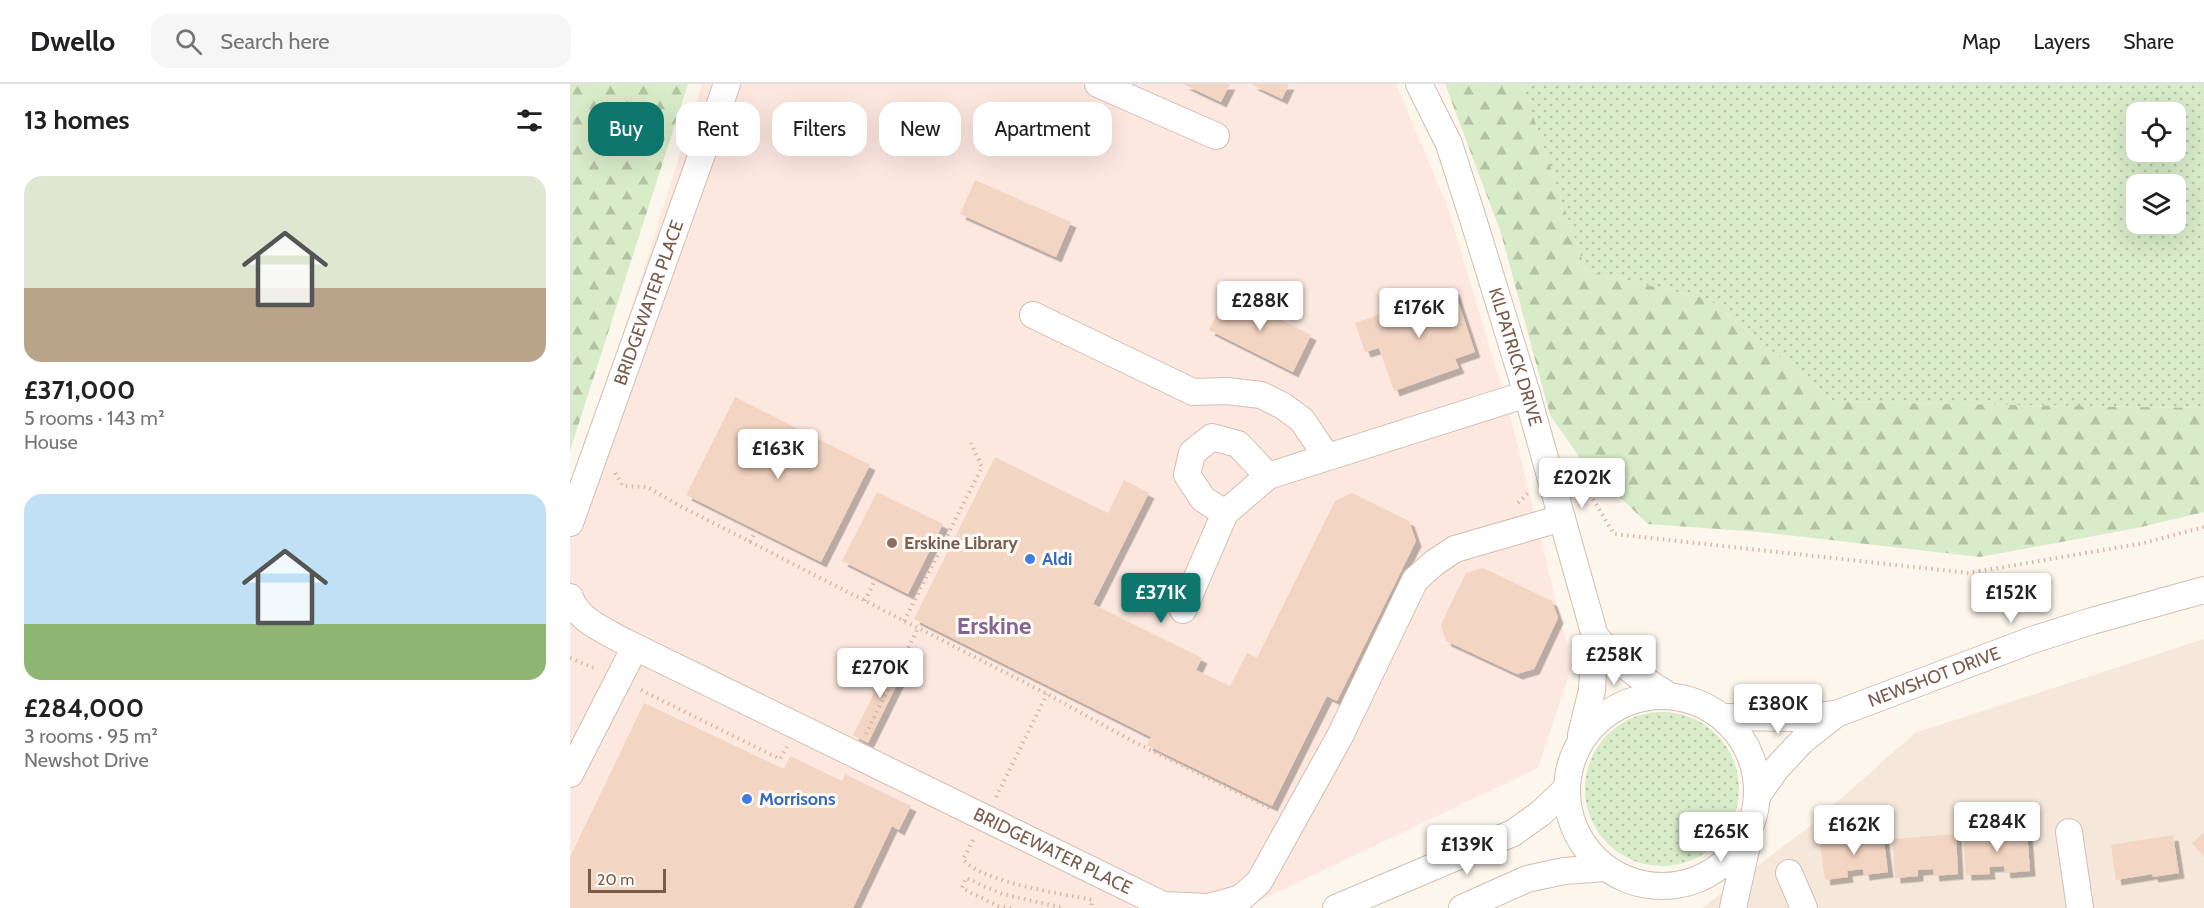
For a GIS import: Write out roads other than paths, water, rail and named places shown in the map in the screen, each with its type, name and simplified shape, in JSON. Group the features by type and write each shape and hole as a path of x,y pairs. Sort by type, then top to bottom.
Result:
{"street":[{"name":"BRIDGEWATER PLACE","path":"570,523 728,84"},
{"path":"1098,84 1216,136"},
{"name":"KILPATRICK DRIVE","path":"1419,84 1449,144 1550,470 1595,636 1592,690 1581,735"},
{"path":"1033,315 1192,392 1227,392 1261,396 1283,406 1302,420 1327,457"},
{"path":"1183,610 1225,513 1268,476 1527,394"},
{"path":"1225,513 1203,499 1187,475 1192,453 1212,437 1238,444 1268,476"},
{"name":"BRIDGEWATER PLACE","path":"570,597 572,605 585,618 635,647 1163,905 1209,907 1241,898 1259,882 1340,736 1415,580 1455,549 1562,518"},
{"name":"NEWSHOT DRIVE","path":"1725,717 1792,718 1836,714 2032,640 2204,590"},
{"name":"KILPATRICK DRIVE","path":"1595,636 1616,660 1635,675 1668,695"},
{"path":"570,774 635,647"},
{"path":"1733,908 1759,793 1758,773 1737,729 1725,717 1696,703 1668,695 1645,697 1621,706 1605,715 1581,735 1567,770 1564,791 1570,818 1582,843 1606,868 1654,887 1672,885 1700,876 1721,864 1739,847 1751,827"},
{"name":"NEWSHOT DRIVE","path":"1759,793 1776,769 1802,741 1836,714"},
{"path":"1336,908 1513,833 1535,818 1564,791"},
{"path":"2069,832 2080,908"},
{"path":"1462,908 1527,879 1564,871 1606,868"},
{"path":"1789,873 1804,908"},
{"path":"1654,887 1670,908"}],"place":[{"name":"Erskine Library","path":"892,543"},
{"name":"Aldi","path":"1030,559"},
{"name":"Morrisons","path":"747,799"}],"district":[{"name":"Erskine","path":"994,626"}]}
